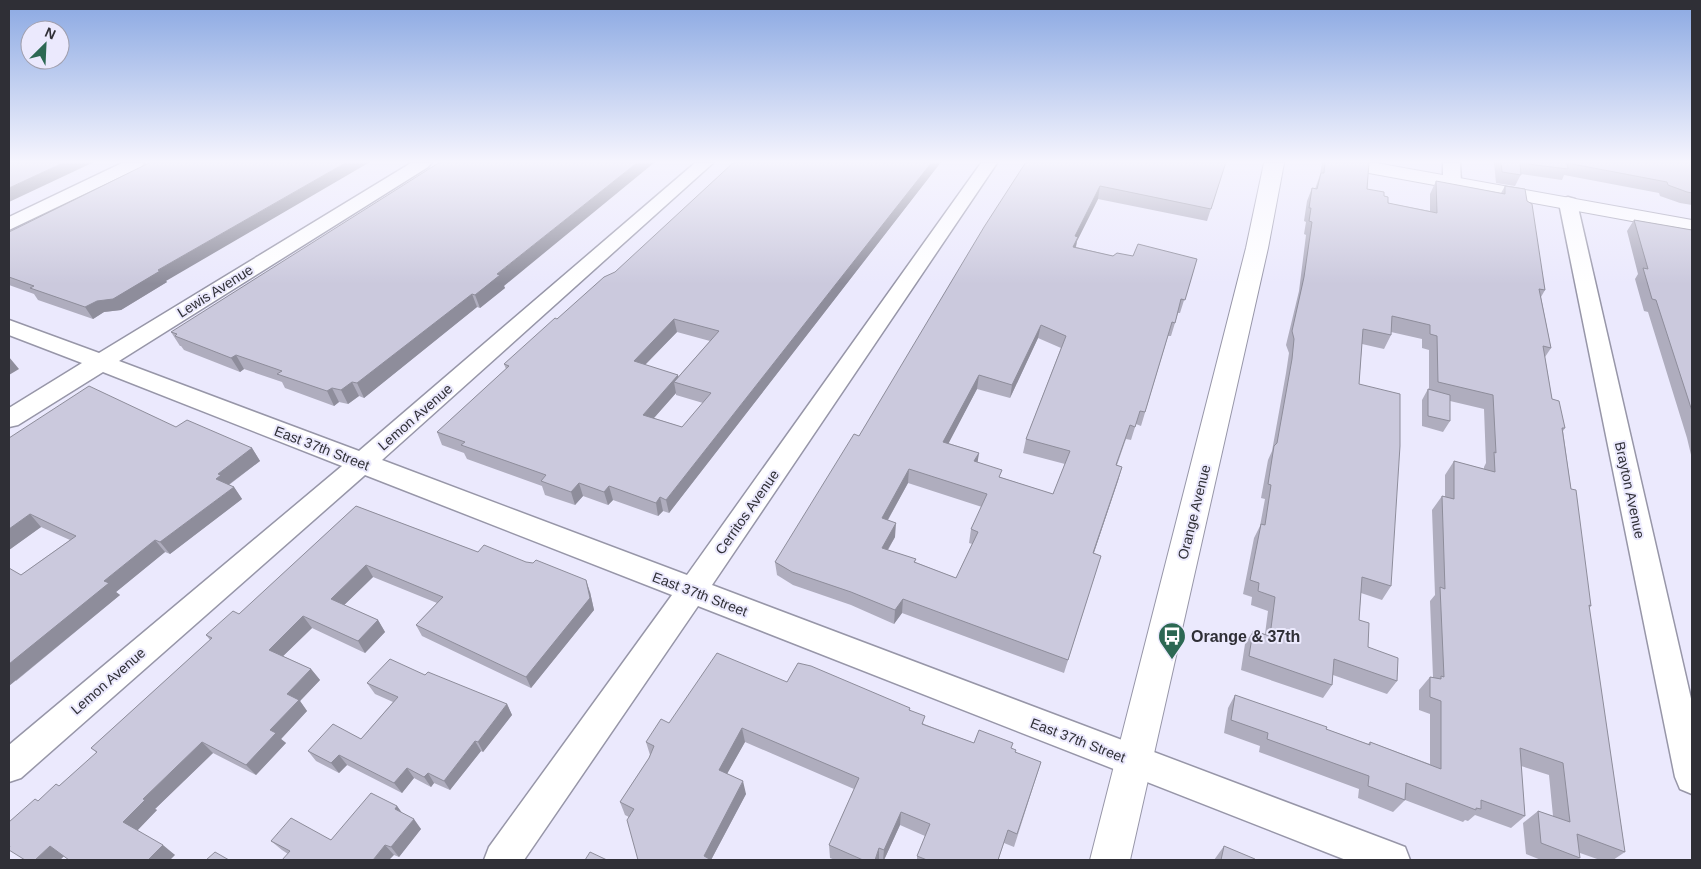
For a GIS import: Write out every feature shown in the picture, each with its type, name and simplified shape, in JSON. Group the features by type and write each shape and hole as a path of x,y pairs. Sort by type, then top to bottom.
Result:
{"street":[{"path":"9,224 51,204"},
{"name":"Lewis Avenue","path":"9,419 355,204"},
{"name":"Lemon Avenue","path":"9,766 361,464 658,204"},
{"name":"Cerritos Avenue","path":"502,860 692,591 960,204"},
{"name":"Orange Avenue","path":"1110,860 1257,248 1266,204"},
{"name":"Brayton Avenue","path":"1568,204 1692,777"},
{"path":"1571,204 1692,226"},
{"name":"East 37th Street","path":"9,327 1392,860"}],"building":[{"path":"67,204 274,204 158,270 160,271 113,299 97,301 85,307 30,288 34,286 9,277 9,232"},
{"path":"374,204 586,204 497,274 500,275 475,295 472,294 357,383 352,382 341,390 332,388 327,391 277,374 282,371 236,355 231,358 175,336 177,334 171,332"},
{"path":"689,204 899,204 666,500 660,497 656,503 609,486 604,492 579,483 571,492 541,481 546,475 461,445 465,442 437,432 509,366 504,364 604,277 615,272","holes":["674,319 719,331 674,382 711,393 682,427 643,415 678,375 634,361"]},
{"path":"999,204 1091,204 1075,236 1078,237 1073,247 1113,256 1117,253 1133,256 1138,244 1197,259 1185,300 1181,299 1175,323 1172,322 1145,412 1140,411 1135,427 1130,425 1116,465 1122,467 1093,553 1101,556 1068,660 903,599 895,610 851,592 792,572 775,562 854,434 859,436","holes":["1041,325 1066,336 1026,439 1070,451 1053,494 999,477 1002,470 974,461 979,453 943,442 979,375 1012,385","909,469 987,494 971,529 978,532 956,578 914,562 916,559 882,548 896,523 882,518"]},
{"path":"1185,204 1213,204 1211,209"},
{"path":"1310,204 1391,204 1437,213 1437,204 1532,204 1545,290 1539,289 1551,348 1543,346 1552,399 1559,401 1565,428 1562,428 1571,489 1576,490 1591,606 1589,605 1625,852 1577,834 1580,858 1541,843 1538,811 1570,822 1563,763 1520,748 1525,816 1481,800 1481,809 1476,808 1476,810 1406,783 1405,800 1368,786 1369,776 1267,739 1268,733 1231,720 1235,695 1441,769 1441,701 1430,697 1430,677 1441,679 1441,676 1444,677 1440,587 1445,589 1442,496 1454,499 1454,461 1495,472 1493,395 1438,382 1437,336 1430,334 1430,325 1392,316 1391,335 1363,329 1359,384 1400,394 1400,446 1391,586 1362,577 1359,620 1369,623 1368,647 1398,658 1397,681 1334,659 1332,685 1249,656 1253,631 1270,636 1275,597 1258,591 1259,583 1250,580 1261,524 1265,525 1271,485 1268,484 1274,446 1277,443 1292,359 1294,339 1292,331 1304,277 1312,222 1309,221 1311,208 1309,208"},
{"path":"1634,220 1692,230 1692,411 1656,300 1652,299 1643,268 1648,269"},
{"path":"89,386 176,427 187,420 252,448 218,474 221,475 216,479 234,487 160,542 155,540 104,581 109,583 9,664 9,568 21,575 76,536 30,514 9,529 9,438"},
{"path":"1428,389 1450,395 1450,421 1428,416"},
{"path":"356,506 478,552 484,545 526,562 533,563 536,560 586,580 590,598 526,677 416,625 443,597 366,565 331,599 378,620 358,641 303,616 269,650 311,669 287,694 299,700 270,730 276,733 246,765 202,742 143,799 145,800 123,822 163,845 148,860 69,860 50,846 35,860 25,860 9,850 9,822 35,799 38,801 56,784 59,786 97,752 91,748 212,638 206,635 233,611 239,614"},
{"path":"717,653 787,682 798,663 811,666 910,708 909,710 925,716 922,724 974,743 979,730 1013,743 1011,748 1016,750 1015,752 1041,762 1017,834 1008,830 998,860 927,860 917,856 930,824 901,812 884,850 879,848 875,860 863,860 829,845 859,778 742,728 719,770 743,781 704,856 711,860 638,860 627,820 634,809 620,802 649,758 654,746 646,742 661,719 669,723"},
{"path":"390,659 425,675 428,672 507,704 478,742 475,741 444,781 428,773 424,777 407,768 394,783 339,755 331,763 308,751 333,724 361,739 398,697 367,683"},
{"path":"371,793 397,806 395,809 414,819 391,847 385,845 373,860 282,860 290,851 271,841 291,818 331,840"},
{"path":"1224,846 1255,859 1255,860 1221,860"},
{"path":"215,852 229,860 206,860"},
{"path":"590,852 607,860 585,860"}],"place":[{"name":"Orange & 37th","path":"1172,660"}]}
